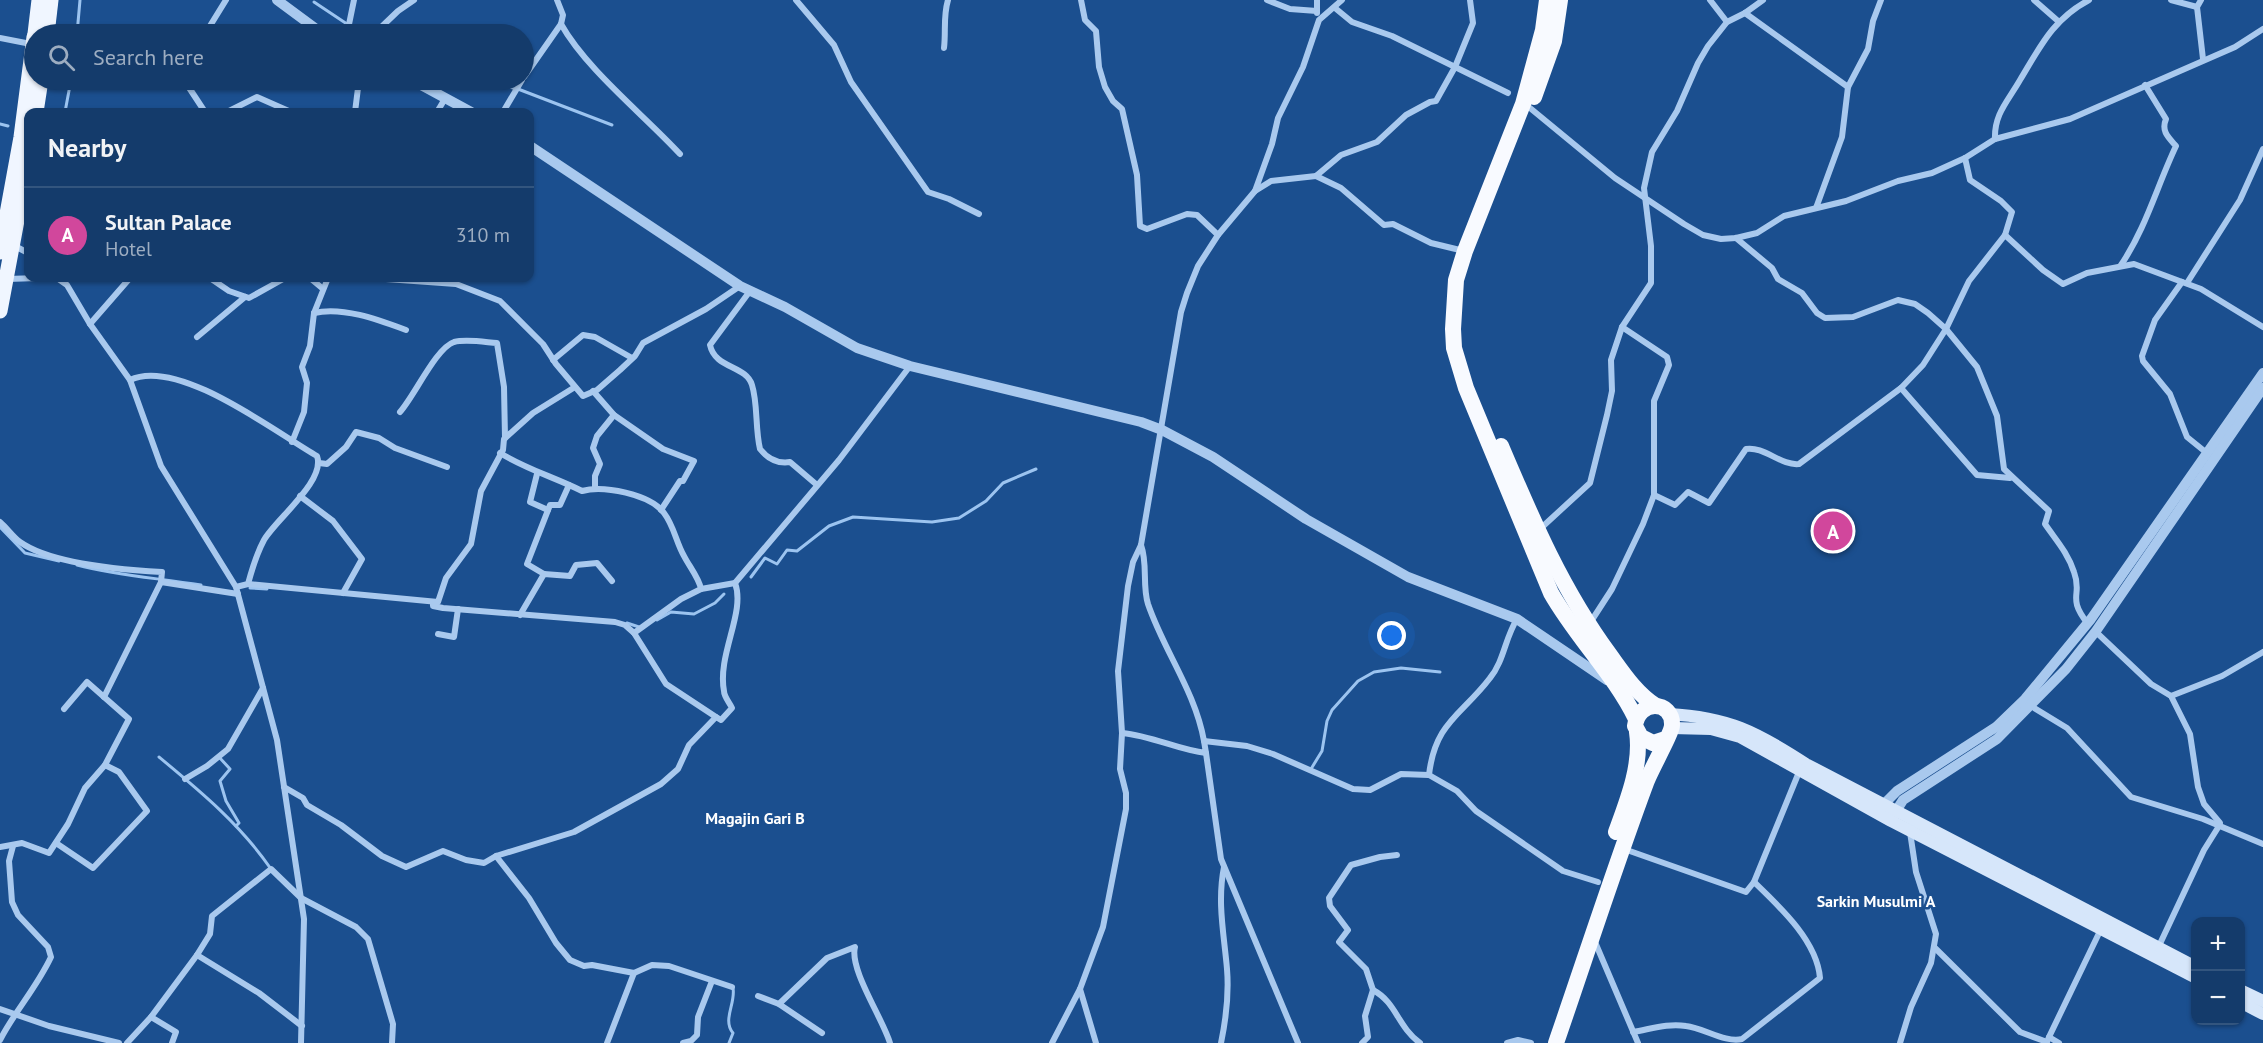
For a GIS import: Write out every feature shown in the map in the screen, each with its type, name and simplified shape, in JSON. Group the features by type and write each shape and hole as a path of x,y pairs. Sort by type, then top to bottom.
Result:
{"highway":[{"path":"1547,0 1543,30 1523,105 1465,251 1454,296 1454,348 1466,388 1551,593 1564,616 1615,685 1646,741 1659,742 1665,722"},
{"path":"1560,0 1554,41 1485,222 1467,284 1462,315 1465,348 1475,381 1537,531 1575,606 1626,677 1665,722"},
{"path":"1544,1043 1632,784 1640,747 1636,726 1643,709 1665,722"},
{"path":"1556,1043 1665,722"}],"main road":[{"path":"36,24 39,0"},
{"path":"47,24 51,0"},
{"path":"25,108 27,90"},
{"path":"37,108 39,90"},
{"path":"0,311 5,247 24,115"},
{"path":"5,247 24,177"},
{"path":"1665,722 1711,717 1737,725 1893,815 2191,964"},
{"path":"1665,722 1725,732 1767,752 1800,772 1880,808"},
{"path":"1893,815 1910,830 2191,975"},
{"path":"2245,992 2263,1001"},
{"path":"2245,1004 2263,1014"}],"street":[{"path":"212,24 226,0"},
{"path":"278,0 310,24"},
{"path":"349,24 354,0"},
{"path":"384,24 414,0"},
{"path":"534,62 561,24 563,15 557,0"},
{"path":"796,0 834,45 850,82 928,192 979,214"},
{"path":"944,48 946,28 944,13 948,0"},
{"path":"1081,0 1085,20 1096,31 1099,67 1105,87 1113,101 1122,109 1137,175 1140,226 1147,230 1187,214 1197,215 1218,235"},
{"path":"1267,0 1290,9 1317,11"},
{"path":"1255,191 1272,144 1278,118 1303,67 1319,20 1317,0"},
{"path":"1319,20 1342,0"},
{"path":"1316,176 1341,155 1377,142 1406,115 1436,101 1455,67 1473,23 1470,0"},
{"path":"1710,0 1727,22"},
{"path":"1537,531 1590,483 1611,391 1610,366 1622,327 1651,283 1651,246 1644,188 1652,152 1659,137 1677,111 1698,63 1727,22 1763,0"},
{"path":"1816,207 1842,136 1848,87 1869,49 1872,21 1881,0"},
{"path":"2034,0 2058,21"},
{"path":"1995,139 1996,119 2042,41 2058,21 2089,0"},
{"path":"2171,0 2197,8"},
{"path":"2201,0 2197,8 2203,59"},
{"path":"1335,8 1352,22 1392,36 1508,93"},
{"path":"1745,13 1848,87"},
{"path":"561,24 603,76 680,154"},
{"path":"1530,108 1644,199 1703,235 1721,239 1736,238 1757,233 1784,216 1846,201 1898,182 1907,181 1965,158 1995,139 2070,119 2235,47 2263,29"},
{"path":"0,38 24,39"},
{"path":"2121,265 2141,231 2151,200 2176,146 2165,132 2163,126 2166,119 2145,85"},
{"path":"191,90 203,108"},
{"path":"356,108 358,90"},
{"path":"432,90 464,108"},
{"path":"505,108 516,90"},
{"path":"235,108 257,97 282,108"},
{"path":"439,108 446,97"},
{"path":"2208,454 2187,437 2170,394 2143,361 2142,356 2155,320 2185,282 2240,200 2263,149"},
{"path":"534,150 745,288 857,348 910,366 1141,422 1162,430 1222,463 1306,519 1408,577 1517,619 1615,685"},
{"path":"1654,495 1675,505 1688,492 1709,502 1742,452 1750,448 1791,464 1799,464 1901,388 1923,365 1946,329 1969,281 2005,235 2012,212 2001,201 1970,180 1965,158"},
{"path":"1052,1043 1080,989 1103,927 1126,809 1126,793 1120,769 1122,733 1118,671 1122,627 1133,562 1141,545 1149,486 1162,430 1181,312 1198,266 1218,235 1255,191 1271,181 1316,176 1341,188 1384,225 1393,224 1431,243 1465,251"},
{"path":"2005,235 2043,270 2063,284 2087,273 2121,265 2141,266 2185,282 2235,308 2263,327"},
{"path":"1736,238 1772,267 1778,279 1802,293 1825,318 1853,317 1898,300 1915,304 1946,329 1977,367 1997,416 2002,465 2011,478 2049,510 2045,524 2064,548 2075,572 2074,603 2092,627 2151,684 2171,696 2190,734 2198,787 2204,804 2220,823 2204,850 2158,948"},
{"path":"5,247 24,252"},
{"path":"4,279 24,278"},
{"path":"63,282 67,285 90,324 130,380 161,466 236,587 277,740 304,919 301,1043"},
{"path":"90,324 127,282"},
{"path":"216,282 229,291 245,297"},
{"path":"197,337 245,297 263,292 279,282"},
{"path":"315,282 322,288"},
{"path":"292,442 304,412 307,383 302,367 312,336 314,313 326,282"},
{"path":"460,282 501,301 506,309 543,344 553,360 583,396 593,391 632,358 643,343 745,288"},
{"path":"745,288 710,345 711,350 723,365 740,372 752,384 759,449 767,457 780,464 790,462 817,485"},
{"path":"314,313 324,311 369,316 406,330"},
{"path":"1588,626 1612,589 1643,525 1654,495 1654,401 1668,361 1622,327"},
{"path":"553,360 583,335 595,337 632,358"},
{"path":"236,587 248,584 438,602 446,578 471,544 481,491 500,453 504,439 504,387 497,342 457,341 445,346 400,412"},
{"path":"634,633 681,599 701,589 735,584 817,485 910,366"},
{"path":"1880,808 1897,791 1996,727 2092,627 2263,373"},
{"path":"130,380 141,375 204,389 268,424 292,442 317,456 319,463 300,496 265,539 248,584"},
{"path":"504,439 533,413 575,387"},
{"path":"1901,388 1977,475 2011,478"},
{"path":"1893,815 1903,800 1997,740 2031,706 2092,627 2263,388"},
{"path":"593,391 614,415 663,450 694,461 683,481 680,481 661,510"},
{"path":"595,488 600,464 593,448 597,436 614,415"},
{"path":"319,463 327,464 334,459 356,432 379,438 395,448 447,467"},
{"path":"500,453 537,474 582,491 595,488 637,497 661,510 675,533 682,553 701,589"},
{"path":"537,474 530,502 548,510"},
{"path":"569,485 560,505 549,505 527,564 544,574 570,576 576,565 597,563 612,580"},
{"path":"300,496 333,521 362,559 343,593"},
{"path":"0,522 18,541 43,554 113,569 162,572 161,579 104,697"},
{"path":"1141,545 1145,558 1147,601 1190,696 1204,741 1218,848 1266,971 1298,1043"},
{"path":"520,613 544,574"},
{"path":"161,579 238,594"},
{"path":"434,602 433,606 615,622 626,625 634,633 666,684 721,720 732,708 723,692 726,645 739,604 735,584"},
{"path":"438,634 454,637 458,609"},
{"path":"1430,775 1438,738 1465,703 1490,678 1501,658 1508,633 1517,619"},
{"path":"2171,696 2222,676 2263,652"},
{"path":"0,847 22,843 49,853 85,788 105,765 129,719 87,682 64,709"},
{"path":"185,779 228,749 263,688"},
{"path":"2031,706 2067,728 2130,797 2219,825 2263,844"},
{"path":"284,786 303,798 306,805 341,825 382,856 406,867 443,851 466,860 484,863 496,855 574,832 661,784 678,769 689,745 716,717"},
{"path":"1122,733 1143,735 1194,752 1206,753"},
{"path":"1204,741 1246,746 1273,754 1353,789 1370,790 1401,774 1430,775 1456,791 1476,811 1563,871 1598,882"},
{"path":"56,843 93,868 147,812 118,772 105,765"},
{"path":"1621,848 1740,891 1751,890 1800,772"},
{"path":"1900,1043 1935,948 1936,934 1916,872 1910,830"},
{"path":"0,1040 14,1012 45,970 51,957 48,947 18,915 12,902 9,861 13,846"},
{"path":"496,855 529,898 556,944 570,960 584,966 592,964 634,973 652,965 669,966 732,987"},
{"path":"1362,1043 1368,1037 1366,1006 1373,990 1366,969 1339,942 1348,930 1330,906 1329,898 1352,865 1397,855"},
{"path":"1221,1043 1226,1019 1227,970 1223,953 1220,887 1224,867"},
{"path":"128,1043 151,1017 197,955 210,934 212,916 271,869 301,898 356,927 368,939 393,1024 392,1043"},
{"path":"1634,1032 1672,1024 1689,1026 1731,1039 1742,1039 1820,978 1818,963 1805,941 1780,907 1754,882"},
{"path":"1935,948 2020,1032 2047,1042 2101,929"},
{"path":"1592,936 1638,1043"},
{"path":"779,1004 827,958 855,947 853,953 859,973 885,1026 890,1043"},
{"path":"197,955 259,993 302,1026"},
{"path":"607,1043 634,973"},
{"path":"683,1043 691,1041 697,1035 698,1017 712,981"},
{"path":"1080,989 1096,1043"},
{"path":"1373,990 1386,997 1403,1026 1419,1043"},
{"path":"758,996 779,1004 822,1033"},
{"path":"0,1009 49,1026 119,1043"},
{"path":"151,1017 176,1032 172,1043"},
{"path":"2049,1037 2059,1043"},
{"path":"1507,1043 1518,1040 1531,1043"}],"waterway":[{"path":"78,24 80,0"},
{"path":"314,2 347,24"},
{"path":"66,108 69,90"},
{"path":"521,90 612,125"},
{"path":"0,124 8,126"},
{"path":"751,577 765,558 777,564 787,550 797,551 829,526 853,517 932,522 959,518 986,501 1003,483 1036,469"},
{"path":"0,527 25,553 59,561"},
{"path":"77,565 201,585"},
{"path":"250,588 267,589"},
{"path":"657,620 671,612 694,614 715,603 724,594"},
{"path":"627,623 639,627"},
{"path":"1311,769 1322,751 1327,721 1332,710 1358,681 1374,672 1401,668 1440,672"},
{"path":"159,757 233,823 271,869"},
{"path":"219,757 230,769 220,781 226,801 239,823 236,826"},
{"path":"729,1043 733,1033 729,1023 733,988"}],"place":[{"name":"Sultan Palace","path":"1833,531"}],"district":[{"name":"Magajin Gari B","path":"755,818"},
{"name":"Sarkin Musulmi A","path":"1876,901"}]}
